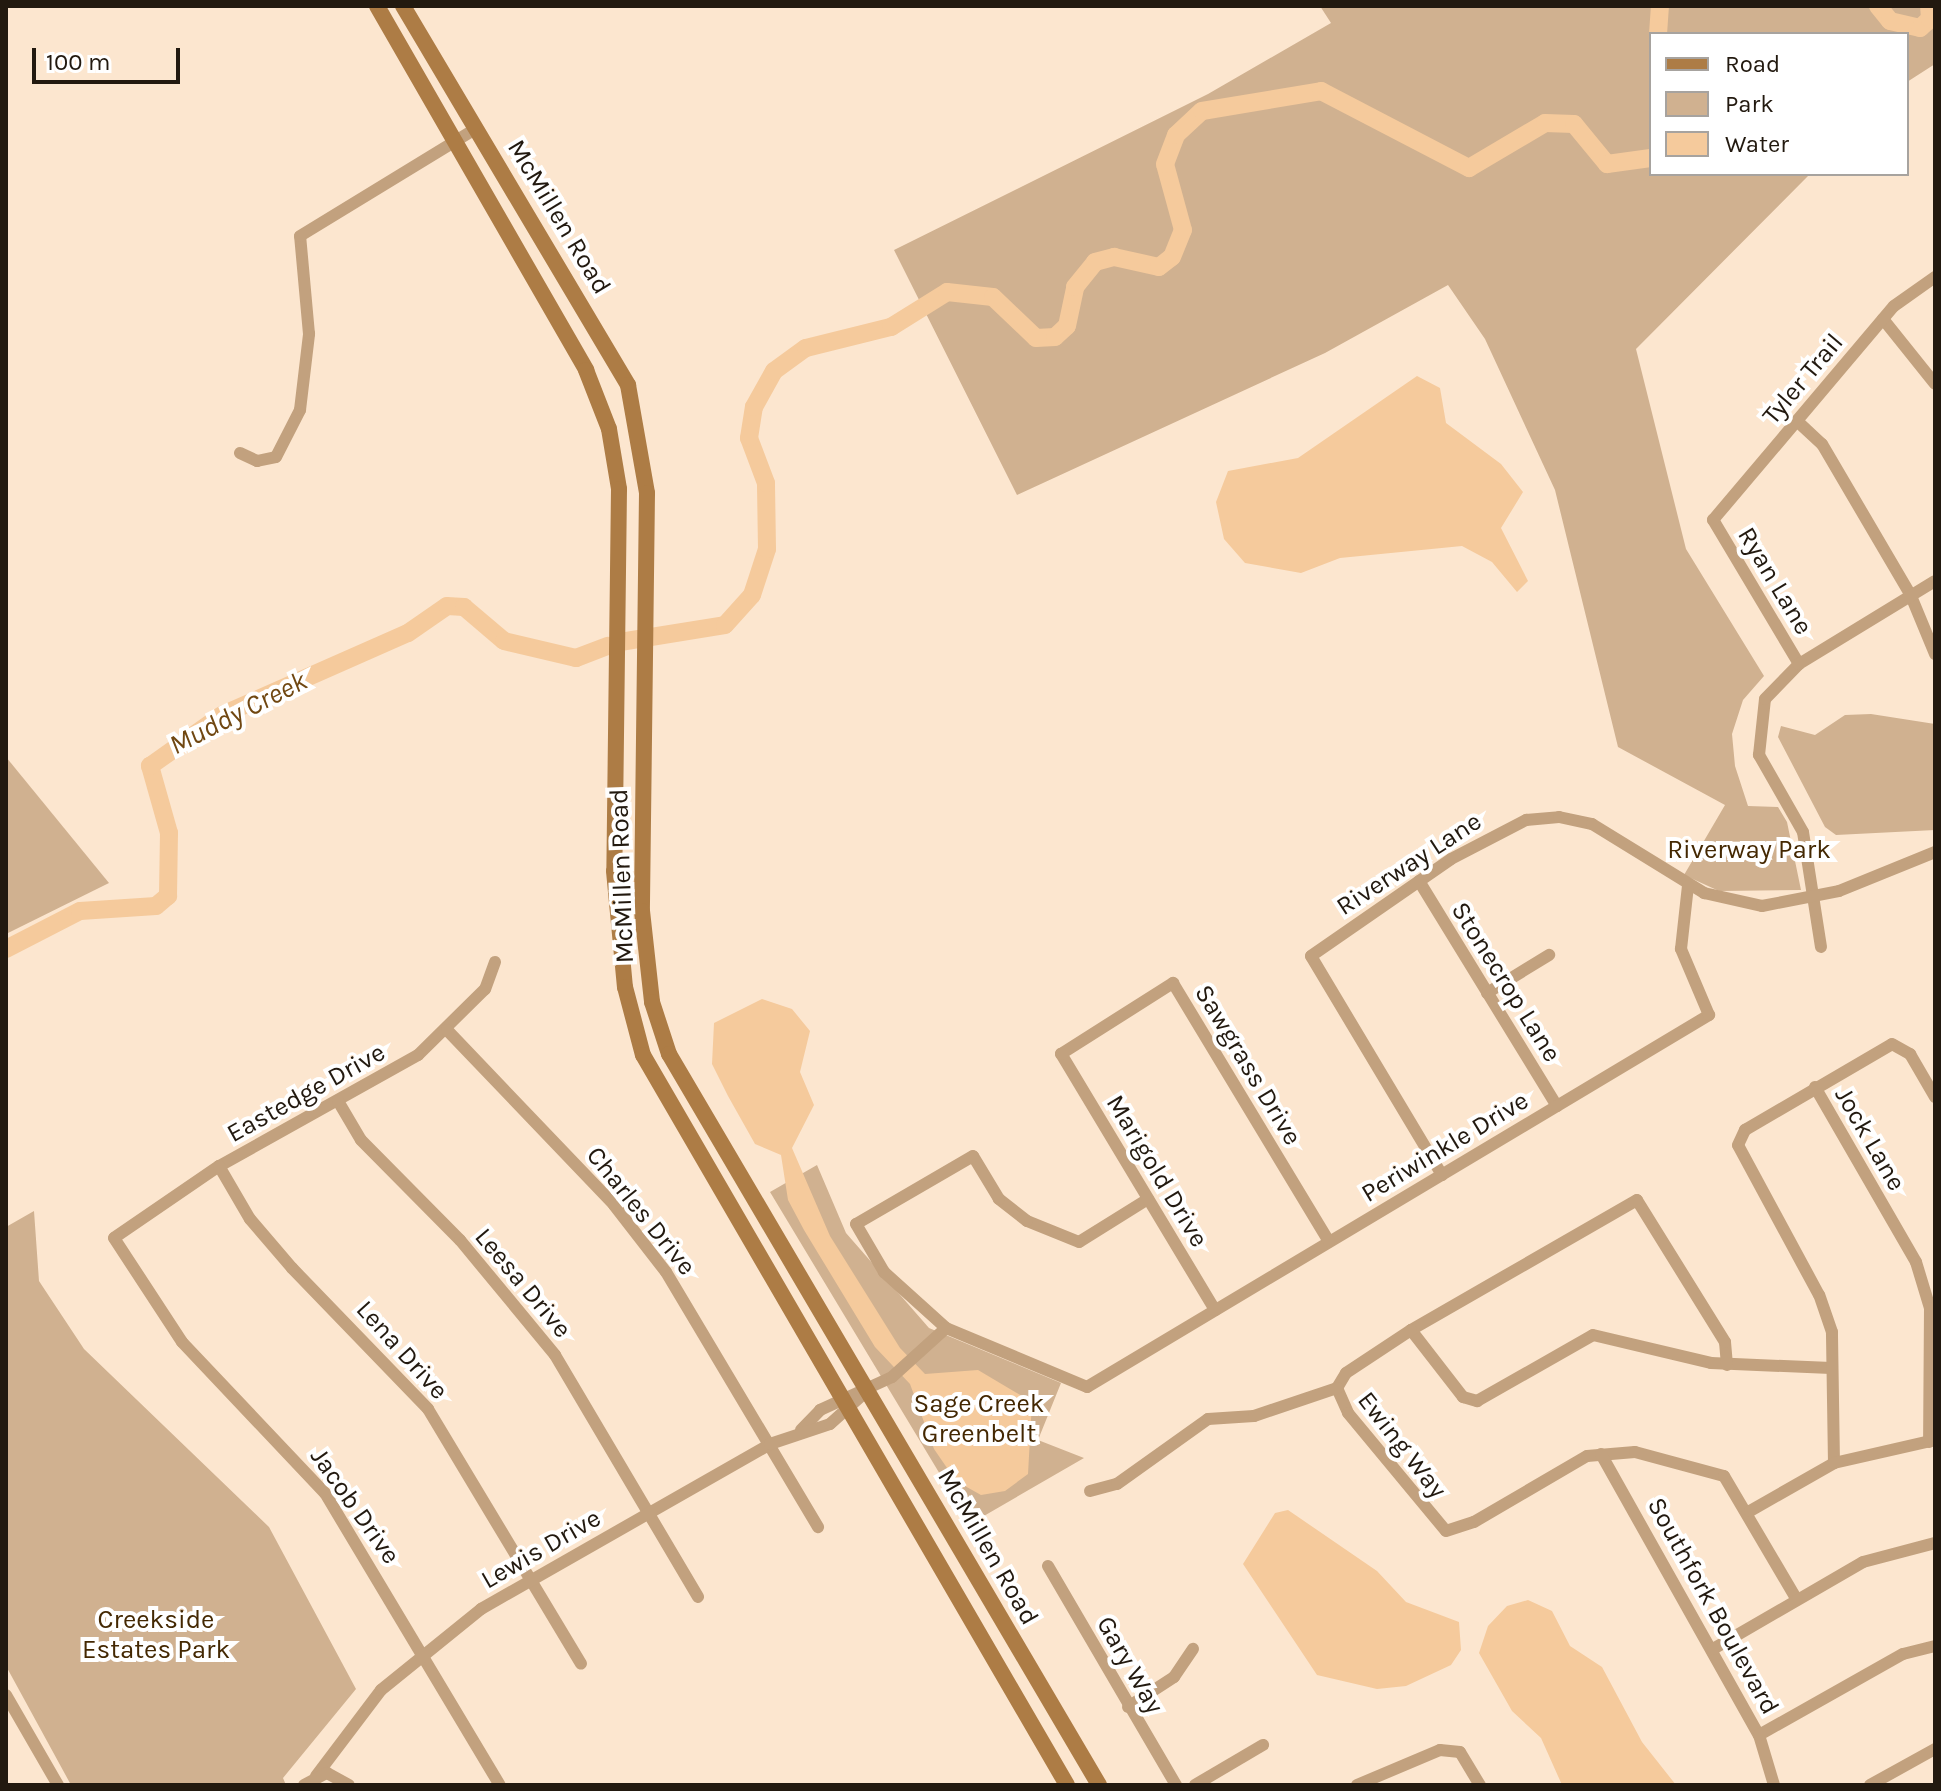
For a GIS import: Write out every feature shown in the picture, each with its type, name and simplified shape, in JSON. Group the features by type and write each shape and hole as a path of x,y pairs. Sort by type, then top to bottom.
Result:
{"main road":[{"name":"McMillen Road","path":"377,6 586,370 609,429 619,489 614,871 632,1026 1067,1785"},
{"name":"McMillen Road","path":"403,6 621,367 647,493 642,911 652,1002 669,1054 869,1389 1099,1785"}],"street":[{"path":"240,453 257,461 276,457 300,410 309,334 300,236 477,128"},
{"name":"Tyler Trail","path":"1713,520 1883,319 1935,277"},
{"path":"1883,319 1935,384"},
{"path":"1797,421 1822,444 1911,596 1935,654"},
{"name":"Ryan Lane","path":"1713,520 1799,664"},
{"path":"1821,947 1803,832 1759,755 1757,729 1765,699 1799,664 1935,581"},
{"name":"Riverway Lane","path":"1442,1175 1311,956 1489,834 1559,817 1592,824 1688,886 1762,906 1813,898 1935,852"},
{"name":"Stonecrop Lane","path":"1419,881 1557,1106"},
{"name":"Periwinkle Drive","path":"946,1328 1087,1387 1709,1015 1681,949 1688,886"},
{"path":"1487,993 1549,955"},
{"name":"Eastedge Drive","path":"114,1238 219,1166 338,1101 447,1030 485,989 495,962"},
{"name":"Sawgrass Drive","path":"1061,1054 1173,983 1329,1242"},
{"name":"Charles Drive","path":"447,1030 623,1216 698,1321 818,1527"},
{"path":"1834,1463 1832,1332 1819,1295 1738,1145 1745,1130 1892,1044 1910,1054 1935,1097"},
{"name":"Marigold Drive","path":"1061,1054 1215,1310"},
{"name":"Jock Lane","path":"1815,1087 1916,1262 1930,1308 1932,1441"},
{"name":"Leesa Drive","path":"338,1101 361,1140 488,1272 555,1355 651,1512 698,1597"},
{"path":"946,1328 884,1272 856,1224 973,1156 999,1199 1027,1221 1079,1242 1148,1199"},
{"name":"Lena Drive","path":"219,1166 250,1219 292,1268 428,1409 533,1579 581,1664"},
{"name":"Ewing Way","path":"1727,1365 1725,1342 1637,1200 1411,1330 1346,1373 1337,1388 1348,1413 1446,1531 1601,1454 1635,1452 1724,1476 1750,1511 1796,1598"},
{"name":"Jacob Drive","path":"114,1238 182,1342 325,1493 423,1651 500,1785"},
{"name":"Lewis Drive","path":"304,1785 316,1776 336,1748 423,1651 533,1579 892,1377 919,1358 946,1328"},
{"path":"1411,1330 1463,1397 1477,1401 1593,1335 1727,1365 1831,1368"},
{"path":"1090,1491 1117,1484 1208,1419 1254,1416 1337,1388"},
{"path":"1750,1511 1834,1463 1932,1441"},
{"name":"Southfork Boulevard","path":"1601,1454 1759,1735 1774,1785"},
{"path":"1713,1649 1796,1598 1863,1562 1935,1543"},
{"name":"Gary Way","path":"1048,1566 1176,1785"},
{"path":"1759,1735 1903,1654 1935,1646"},
{"path":"1128,1707 1174,1677 1193,1649"},
{"path":"6,1695 58,1785"},
{"path":"1195,1785 1263,1745"},
{"path":"336,1748 337,1776"},
{"path":"1870,1785 1935,1749"},
{"path":"1357,1785 1440,1750 1460,1752 1480,1785"},
{"path":"316,1776 337,1776 349,1785"}],"green space":[{"name":"Riverway Park","path":"1320,6 1935,6 1935,64 1909,81 1909,32 1649,32 1649,176 1808,176 1636,349 1686,549 1764,676 1743,700 1732,734 1735,766 1748,806 1778,807 1787,822 1801,890 1719,891 1684,875 1725,805 1618,747 1555,490 1485,339 1448,285 1325,353 1017,495 894,250 1208,94 1331,23"},
{"path":"1871,714 1935,724 1935,830 1836,835 1825,827 1778,737 1781,726 1815,735 1845,715"},
{"path":"6,757 109,883 6,934"},
{"name":"Sage Creek Greenbelt","path":"817,1165 846,1233 929,1328 1061,1383 1038,1440 1084,1458 970,1524 770,1192"},
{"name":"Creekside Estates Park","path":"34,1211 39,1281 84,1349 269,1527 356,1689 283,1778 286,1785 71,1785 6,1666 6,1227"}],"water":[{"path":"1417,376 1440,388 1446,423 1501,464 1523,492 1501,528 1528,581 1517,592 1492,562 1462,546 1340,558 1301,573 1245,563 1224,539 1216,502 1228,471 1298,458"},
{"path":"762,999 792,1009 810,1031 800,1072 814,1105 792,1148 830,1236 900,1348 925,1374 978,1370 1032,1402 1028,1474 1005,1491 981,1495 956,1481 934,1449 910,1384 875,1347 788,1200 781,1155 755,1144 712,1064 714,1023"},
{"path":"1288,1510 1377,1571 1406,1602 1459,1622 1461,1650 1451,1665 1406,1686 1377,1689 1317,1675 1243,1564 1275,1513"},
{"path":"1528,1600 1552,1611 1570,1646 1602,1667 1642,1742 1676,1785 1562,1785 1541,1738 1512,1711 1479,1653 1488,1626 1507,1606"}],"waterway":[{"name":"Muddy Creek","path":"1658,32 1660,6"},
{"name":"Muddy Creek","path":"1878,6 1890,21 1920,28 1930,19 1929,6"},
{"name":"Muddy Creek","path":"620,642 725,625 752,595 767,549 766,483 749,438 754,407 774,371 806,348 891,327 947,292 993,297 1036,338 1055,337 1067,326 1075,287 1095,262 1114,257 1159,267 1172,257 1183,230 1165,164 1176,135 1202,111 1321,91 1469,168 1545,123 1574,124 1607,164 1649,158"},
{"name":"Muddy Creek","path":"6,949 80,911 156,906 168,896 169,833 150,766 222,715 408,633 447,606 464,607 504,641 576,658 608,646"}]}
